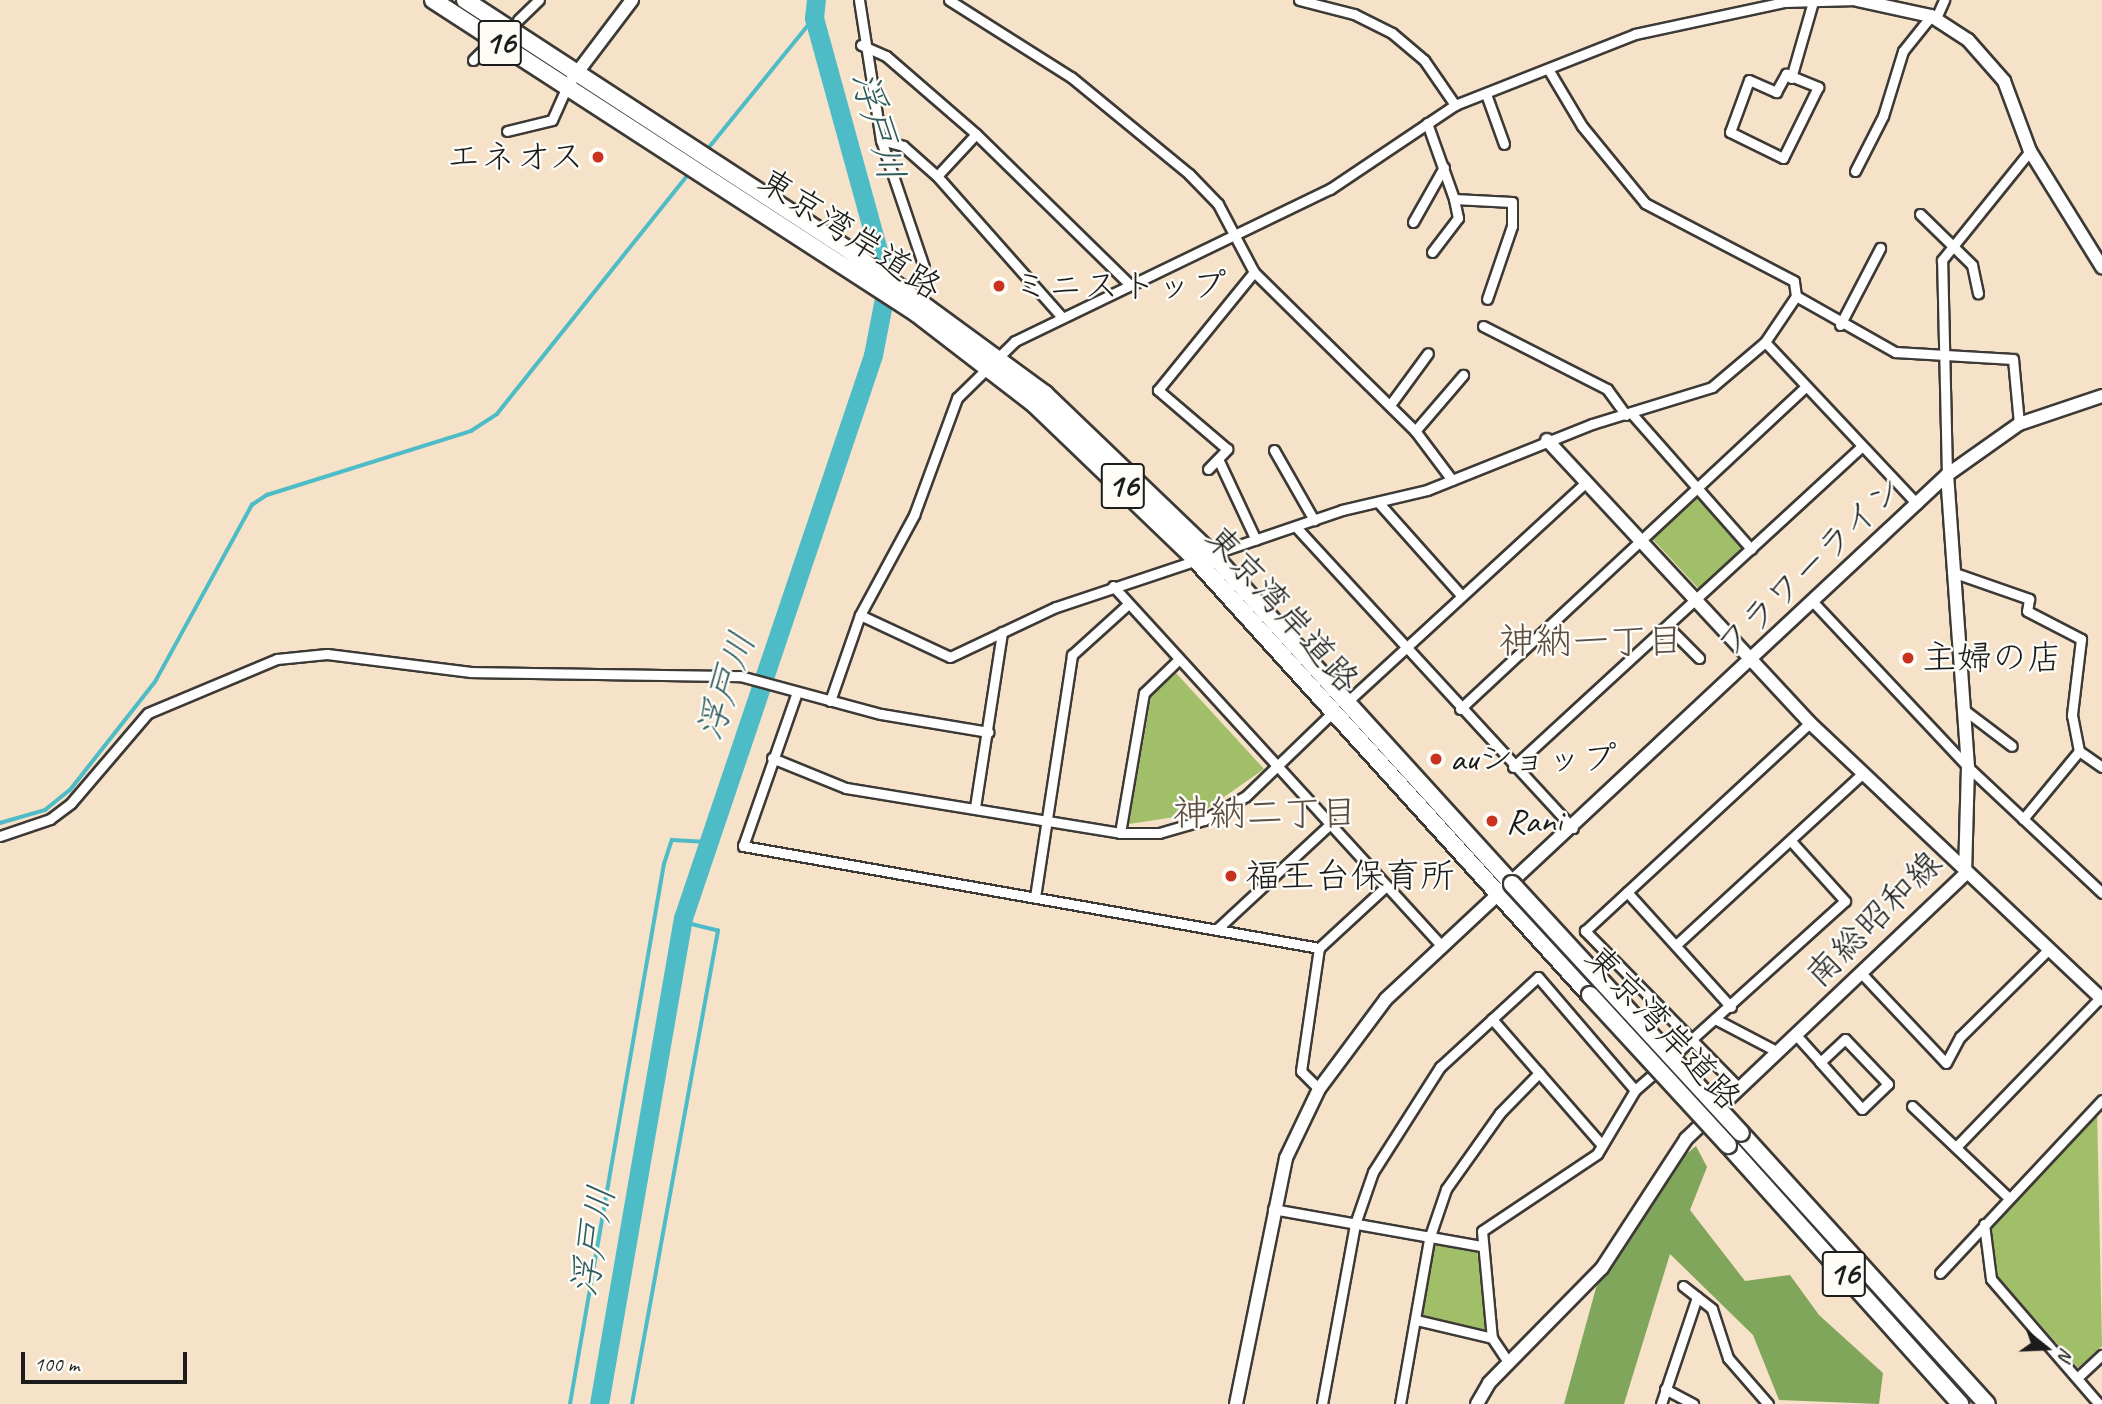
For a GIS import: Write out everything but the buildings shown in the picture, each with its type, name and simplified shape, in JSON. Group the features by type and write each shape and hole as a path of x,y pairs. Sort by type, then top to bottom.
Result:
{"highway":[{"name":"東京湾岸道路","path":"433,0 991,361 1120,483 1196,560 1728,1145 1959,1404"},
{"name":"東京湾岸道路","path":"465,0 577,72 991,361 1127,469 1212,554 1987,1404"}],"street":[{"path":"518,20 538,0"},
{"path":"507,131 552,120 567,87 632,0"},
{"path":"859,0 861,45 881,140 924,267"},
{"path":"949,0 1106,102 1218,204 1254,272 1415,431 1452,480"},
{"path":"1299,0 1354,14 1392,33 1424,61 1455,105"},
{"path":"830,701 860,615 914,515 957,398 991,361 1061,316 1330,189 1455,105 1635,34 1761,3 1857,0 1934,17 1968,40 2004,80 2030,150 2102,267"},
{"path":"1855,171 1883,116 1903,51 1934,17 1944,0"},
{"path":"1791,78 1813,2"},
{"path":"861,45 886,56 976,134 1129,284"},
{"path":"472,60 487,46"},
{"path":"1548,69 1628,188 1658,210 1788,275 1796,296 1840,325 1895,352 2013,359 2019,424"},
{"path":"1786,74 1791,78 1818,87 1783,158 1730,132 1749,80 1776,92 1786,74"},
{"path":"1486,94 1504,144"},
{"path":"1427,123 1444,167 1458,218 1432,252"},
{"path":"937,176 976,134"},
{"path":"881,140 903,146 937,176 1061,316"},
{"path":"1947,475 1940,353 1942,260 1952,243 2030,150"},
{"path":"1413,222 1444,167"},
{"path":"1454,199 1512,202 1512,226 1487,299"},
{"path":"1920,214 1972,265 1978,293"},
{"path":"1840,325 1880,248"},
{"path":"1208,469 1227,449 1158,390 1254,272"},
{"path":"860,615 950,657 1002,632 1113,586 1314,520 1452,480 1547,440 1712,387 1765,342 1796,296"},
{"path":"1483,326 1607,389 1699,488 1751,549"},
{"path":"1765,342 1804,388 1917,504"},
{"path":"1390,405 1428,353"},
{"path":"1415,431 1463,375"},
{"path":"1460,709 1804,388"},
{"path":"1947,475 2019,424 2102,396"},
{"path":"1547,440 1810,723 1965,874 2102,998 1956,1147"},
{"path":"1513,767 1698,601 1861,447"},
{"path":"1274,450 1314,520"},
{"path":"1218,459 1256,540"},
{"name":"フラワーライン","path":"1236,1404 1273,1209 1286,1158 1319,1089 1378,1007 1751,662 1947,475"},
{"name":"南総昭和線","path":"1477,1404 1509,1363 1602,1268 1671,1159 1738,1087 1863,974 1965,874 1968,767 1947,475"},
{"path":"1347,702 1586,482"},
{"path":"1378,502 1461,595"},
{"path":"1296,527 1513,767 1573,828"},
{"path":"1952,572 2029,599 2027,611 2081,639 2072,690 2079,751 2023,819"},
{"path":"1113,586 1125,607 1383,889 1441,946"},
{"path":"1814,603 1968,767 2102,893"},
{"path":"1035,897 1072,655 1125,607"},
{"path":"1668,627 1699,658"},
{"path":"975,807 1002,632"},
{"path":"0,836 41,823 71,803 148,713 277,659 327,654 471,672 740,676 830,701 988,732"},
{"path":"1120,833 1144,693 1176,662"},
{"path":"793,691 743,846 1319,948"},
{"path":"1963,709 2012,746"},
{"path":"772,758 846,788 975,807 1120,833 1159,833 1204,820 1275,771 1333,712"},
{"path":"1738,1087 1585,931 1810,723"},
{"path":"2079,751 2102,766"},
{"path":"1677,944 1862,774"},
{"path":"1216,930 1326,827"},
{"path":"1509,1363 1492,1338 1482,1231 1525,1196 1588,1161 1602,1145 1635,1090 1717,1020 1845,901 1791,841"},
{"path":"1319,1089 1301,1071 1319,948 1383,889"},
{"path":"1627,892 1677,944 1731,1007"},
{"path":"1863,974 1946,1063 1960,1037 2048,950"},
{"path":"1322,1404 1355,1224 1373,1172 1410,1106 1440,1067 1538,977 1635,1090"},
{"path":"1492,1019 1602,1145"},
{"path":"1717,1020 1778,1052"},
{"path":"1796,1035 1820,1062 1862,1108 1888,1084 1845,1040 1820,1062"},
{"path":"1399,1404 1429,1239 1446,1189 1469,1155 1539,1073"},
{"path":"1940,1273 2007,1196 2101,1101"},
{"path":"1912,1106 2007,1196"},
{"path":"1273,1209 1429,1239 1482,1246"},
{"path":"1984,1224 1991,1279 2099,1404"},
{"path":"1683,1286 1712,1309 1728,1358 1768,1404"},
{"path":"1661,1404 1697,1297"},
{"path":"1416,1320 1492,1338"},
{"path":"2077,1378 2102,1355"},
{"path":"1665,1389 1693,1404"}],"green space":[{"path":"1698,497 1745,547 1700,590 1653,539"},
{"path":"1176,673 1264,769 1201,813 1129,824 1151,697"},
{"path":"2097,1108 2102,1346 2078,1368 1998,1276 1991,1225"},
{"path":"1696,1146 1707,1167 1690,1210 1745,1281 1790,1275 1819,1315 1883,1373 1879,1404 1779,1400 1753,1335 1670,1254 1624,1404 1564,1404 1596,1288 1659,1177"},
{"path":"1433,1244 1477,1250 1487,1332 1421,1316"}],"waterway":[{"name":"浮戸川","path":"599,1404 683,918 873,355 887,283 814,18 816,0"},
{"path":"706,151 814,18"},
{"path":"0,823 45,810 70,790 155,682 252,505 267,495 471,431 497,414 691,171"},
{"path":"570,1404 664,864 672,840 708,842"},
{"path":"632,1404 718,931 682,922"}],"place":[{"name":"エネオス","path":"598,157"},
{"name":"ミニストップ","path":"999,286"},
{"name":"主婦の店","path":"1908,658"},
{"name":"auショップ","path":"1436,759"},
{"name":"Rani","path":"1492,821"},
{"name":"福王台保育所","path":"1231,876"}],"district":[{"name":"神納一丁目","path":"1591,641"},
{"name":"神納二丁目","path":"1265,813"}]}
